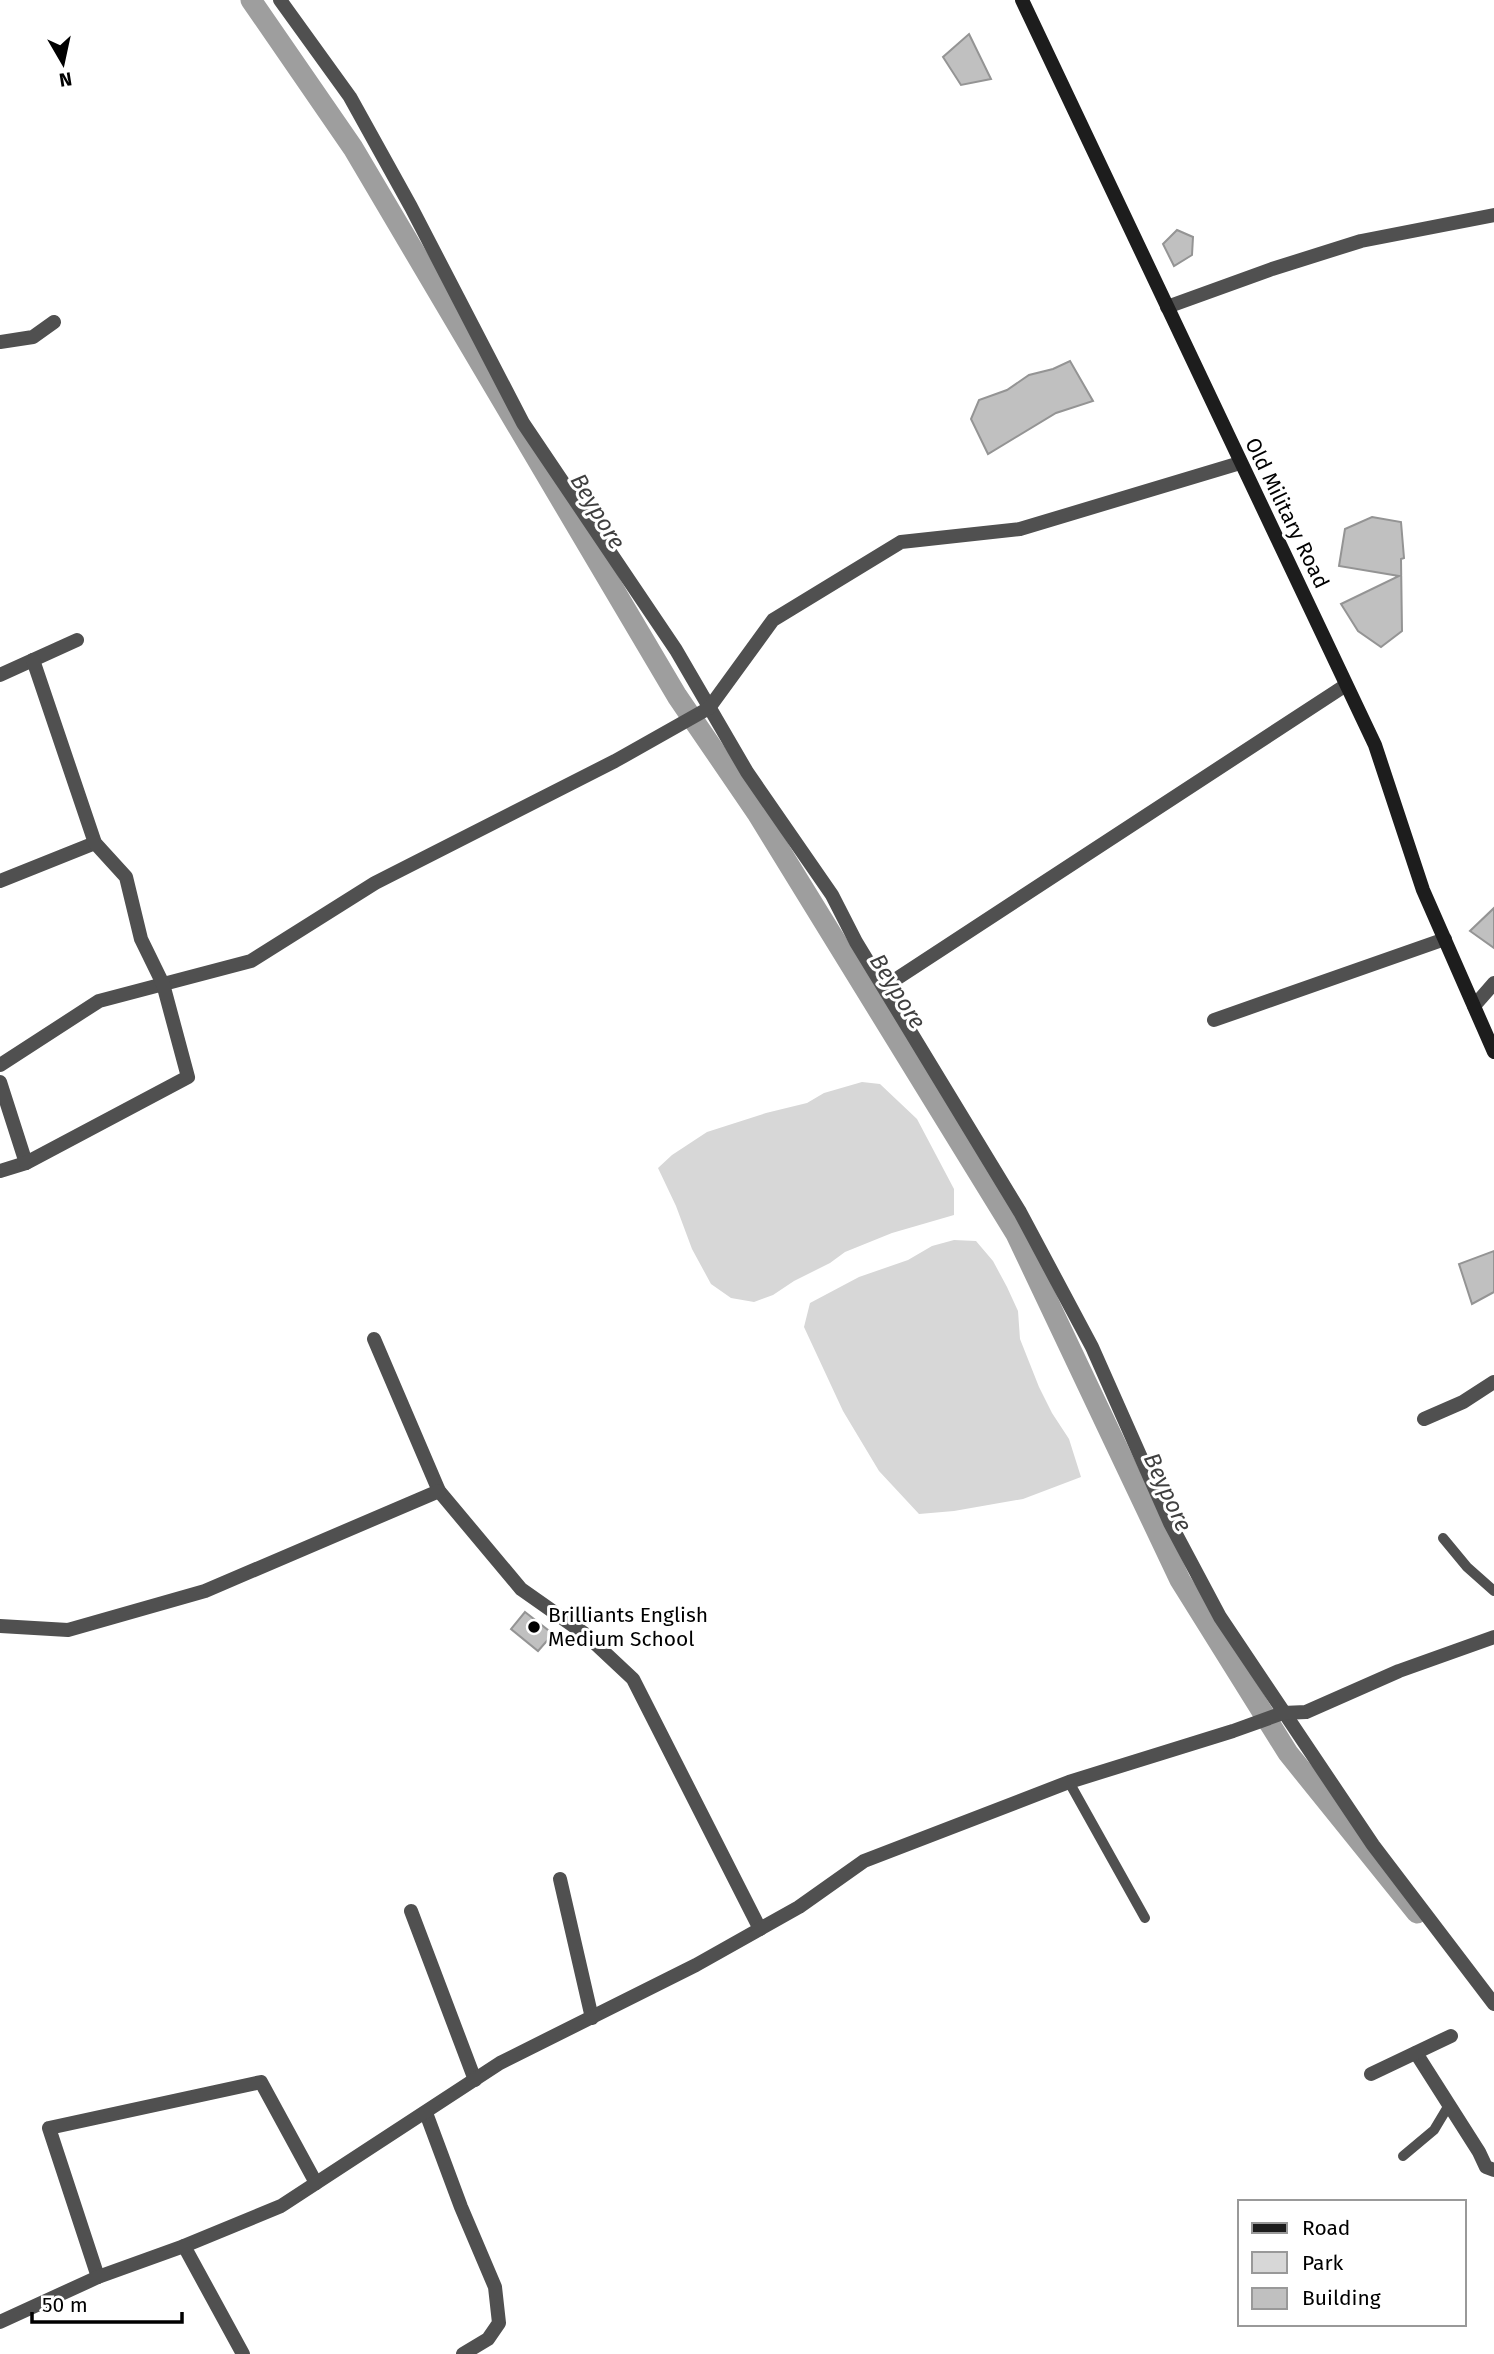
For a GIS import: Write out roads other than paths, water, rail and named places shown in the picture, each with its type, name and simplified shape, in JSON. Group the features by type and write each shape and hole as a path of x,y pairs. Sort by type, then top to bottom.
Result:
{"main road":[{"name":"Old Military Road","path":"1022,0 1375,745 1423,890 1494,1052"}],"street":[{"path":"280,0 350,97 411,207 523,423 676,650 747,772 832,895 856,942 1020,1212 1092,1347 1170,1523 1220,1617 1373,1845 1494,2004"},
{"path":"1167,307 1272,269 1361,241 1494,215"},
{"path":"0,342 33,337 54,322"},
{"path":"0,1065 99,1001 251,961 375,883 615,761 709,708 774,620 901,542 1020,528 1240,463"},
{"path":"0,676 77,640"},
{"path":"0,1171 26,1163 188,1077 163,984 141,939 125,877 95,843 33,660"},
{"path":"884,987 1346,685"},
{"path":"0,881 95,843"},
{"path":"1214,1020 1445,939"},
{"path":"1474,1006 1494,983"},
{"path":"0,1082 26,1163"},
{"path":"374,1339 439,1492 521,1589 585,1634 633,1679 760,1929"},
{"path":"1424,1419 1463,1402 1494,1382"},
{"path":"0,1626 68,1630 205,1591 439,1492"},
{"path":"0,2322 98,2277 282,2206 500,2063 696,1965 799,1907 864,1861 1069,1782 1283,1713 1306,1712 1399,1671 1494,1637"},
{"path":"560,1879 592,2018"},
{"path":"411,1912 475,2080"},
{"path":"1371,2074 1451,2036"},
{"path":"1416,2053 1486,2167 1494,2170"},
{"path":"98,2277 49,2128 261,2082 316,2183"},
{"path":"426,2113 461,2207 495,2287 499,2323 488,2339 463,2354"},
{"path":"184,2246 243,2354"}],"lane":[{"path":"1443,1538 1467,1567 1494,1591"},
{"path":"1069,1782 1145,1918"},
{"path":"1403,2156 1434,2130 1449,2105"}],"waterway":[{"name":"Beypore","path":"251,0 353,148 677,696 757,813 1016,1234 1180,1580 1288,1753 1417,1913"}],"place":[{"name":"Brilliants English Medium School","path":"534,1627"}]}
